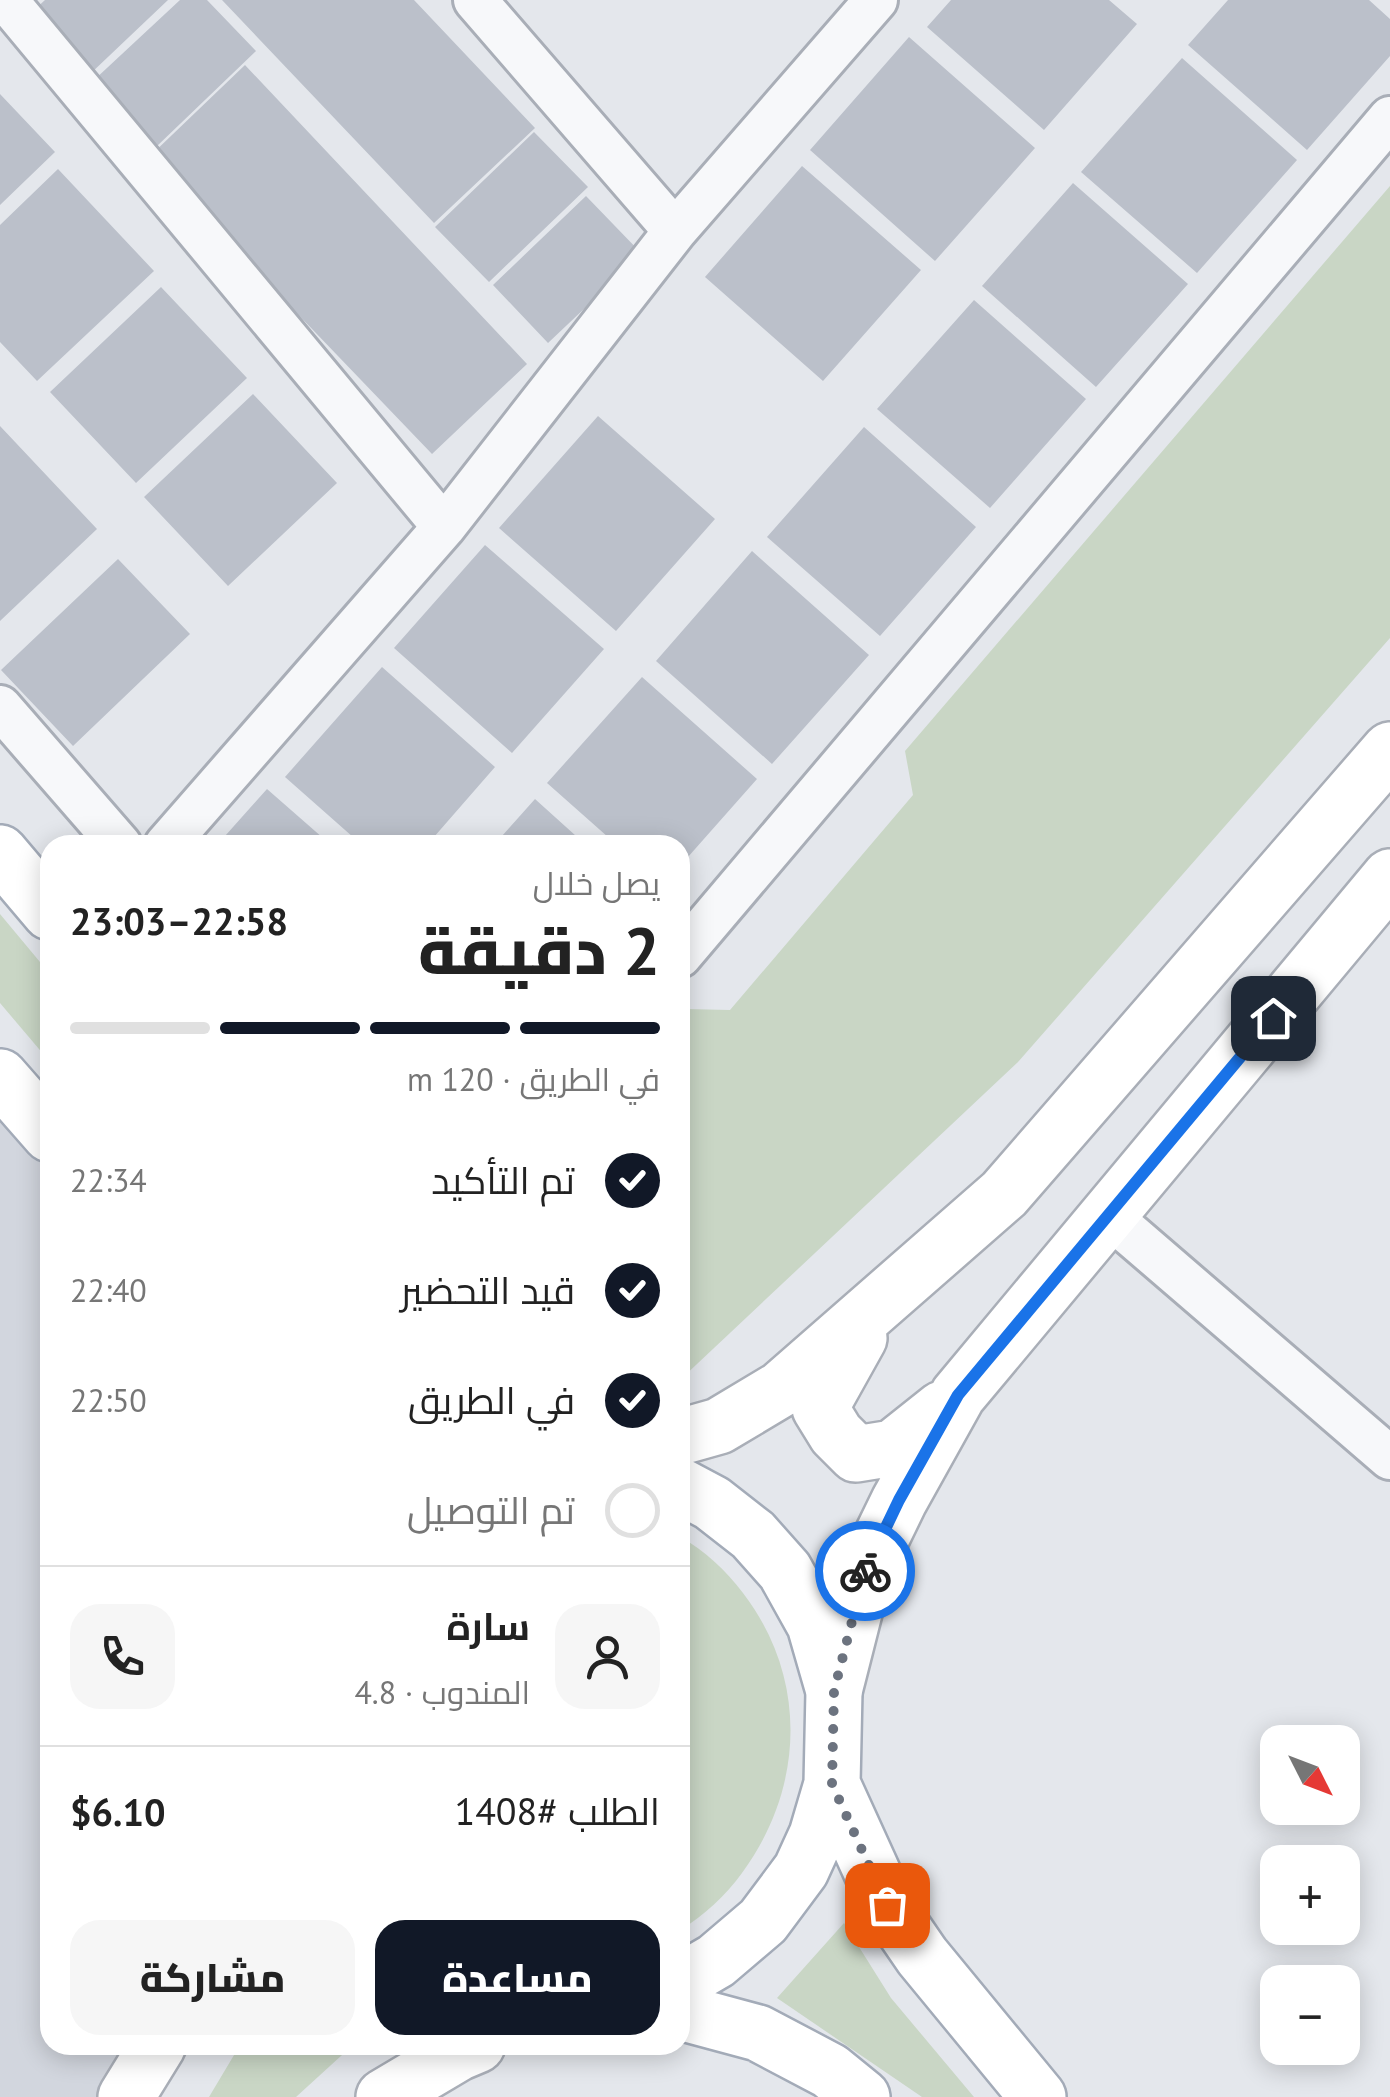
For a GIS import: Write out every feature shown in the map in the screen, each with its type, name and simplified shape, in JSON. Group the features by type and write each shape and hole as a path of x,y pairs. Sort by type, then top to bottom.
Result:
{"main road":[{"path":"690,1433 719,1426 781,1390 1004,1194 1390,750"},
{"path":"0,853 40,900"},
{"path":"878,1305 820,1408 836,1434 856,1454 893,1448 958,1395 1390,877"},
{"path":"0,1076 40,1122"},
{"path":"690,1976 716,1962 763,1921 800,1870 817,1835 832,1784 834,1691 864,1574 899,1500 958,1395"},
{"path":"690,1491 753,1535 785,1571 815,1624 834,1691"},
{"path":"832,1784 887,1905 922,1956 1038,2097"},
{"path":"690,2015 758,2033 830,2071 862,2097"},
{"path":"126,2097 152,2055"},
{"path":"384,2097 455,2055"}],"street":[{"path":"6,0 444,527"},
{"path":"475,0 675,231"},
{"path":"175,835 444,527 675,231 876,0"},
{"path":"690,944 1390,118"},
{"path":"0,707 111,835"},
{"path":"1109,1216 1390,1458"}],"shaded area":[{"path":"0,1077 40,1123 40,2055 152,2055 126,2097 0,2097"}],"green space":[{"path":"1390,186 1390,638 1018,1062 690,1371 690,1009 730,1010 913,795 905,751"},
{"path":"0,914 40,962 40,1050 0,1003"},
{"path":"690,1543 722,1569 764,1626 788,1696 791,1733 778,1805 763,1840 742,1873 706,1912 690,1923"},
{"path":"844,1923 891,1998 974,2097 922,2097 777,1998"},
{"path":"234,2055 342,2055 296,2097 209,2097"}],"building":[{"path":"45,0 168,0 89,75 31,13"},
{"path":"180,0 207,0 256,51 156,147 93,81"},
{"path":"222,0 414,0 535,128 434,223"},
{"path":"951,0 1109,0 1137,24 1044,130 927,27"},
{"path":"1228,0 1369,0 1390,19 1390,56 1307,150 1188,45"},
{"path":"909,37 1035,148 935,261 810,150"},
{"path":"1182,58 1297,160 1197,273 1081,172"},
{"path":"245,65 527,364 432,454 148,158"},
{"path":"0,94 55,152 0,205"},
{"path":"534,132 588,187 489,282 435,227"},
{"path":"802,166 921,270 823,381 705,277"},
{"path":"58,169 154,271 37,381 0,342 0,225"},
{"path":"1073,183 1188,284 1096,387 982,286"},
{"path":"586,196 642,254 548,343 493,285"},
{"path":"161,287 247,378 136,483 50,392"},
{"path":"974,300 1086,399 990,508 877,409"},
{"path":"253,394 337,483 228,586 144,497"},
{"path":"598,416 715,519 616,631 499,528"},
{"path":"0,426 97,529 0,621"},
{"path":"864,427 976,527 880,636 767,537"},
{"path":"485,545 604,649 512,753 394,648"},
{"path":"752,551 869,655 772,764 656,661"},
{"path":"118,559 190,634 73,746 1,670"},
{"path":"382,667 495,767 436,835 351,835 285,777"},
{"path":"642,677 757,779 690,855 690,835 606,835 547,783"},
{"path":"267,789 320,835 226,835"},
{"path":"535,799 575,835 503,835"}],"way so far":[{"path":"865,1571 834,1691 832,1784 887,1905"}],"route":[{"path":"865,1571 899,1500 958,1395 1273,1018"}]}
